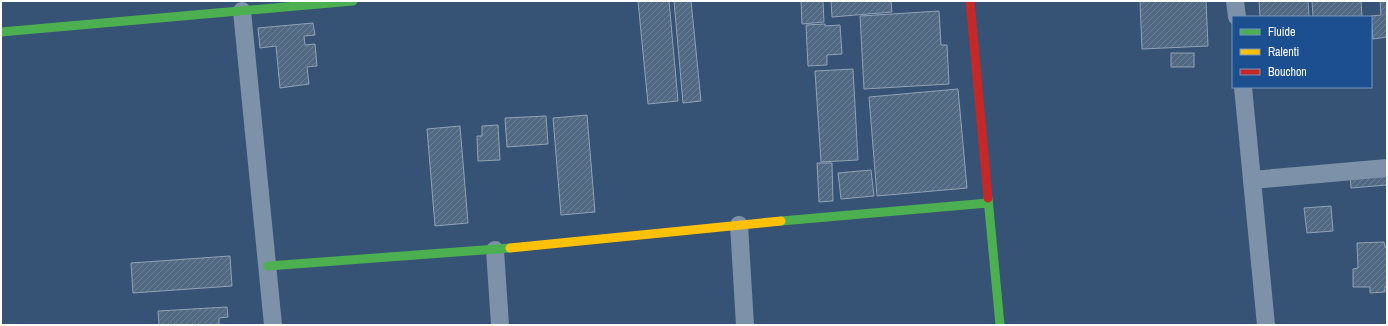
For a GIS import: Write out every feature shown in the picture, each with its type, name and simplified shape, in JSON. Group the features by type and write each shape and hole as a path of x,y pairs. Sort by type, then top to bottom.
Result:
{"street":[{"path":"1,32 354,1"},
{"path":"970,1 1000,325"},
{"path":"1235,1 1237,16"},
{"path":"242,11 273,325"},
{"path":"1243,88 1266,325"},
{"path":"1252,180 1387,168"},
{"path":"268,266 495,250 739,225 988,203"},
{"path":"739,225 745,325"},
{"path":"495,250 500,325"}],"building":[{"path":"638,1 669,1 678,101 648,104"},
{"path":"674,1 691,1 701,101 683,103"},
{"path":"801,1 823,1 824,22 802,24"},
{"path":"831,1 891,1 892,12 832,17"},
{"path":"1140,1 1206,1 1208,46 1142,49"},
{"path":"1259,1 1308,1 1309,16 1260,16"},
{"path":"1312,1 1361,1 1362,16 1313,16"},
{"path":"1380,1 1387,1 1387,37 1373,39 1371,16 1381,15"},
{"path":"939,11 941,45 947,45 949,84 864,89 860,16"},
{"path":"313,23 315,35 304,36 305,45 315,44 317,66 307,67 309,84 280,88 276,46 260,48 258,28"},
{"path":"825,24 825,26 840,25 842,54 827,55 827,65 808,66 806,25"},
{"path":"1171,53 1194,53 1194,67 1171,67"},
{"path":"853,69 858,160 821,162 815,71"},
{"path":"958,89 967,188 877,196 869,97"},
{"path":"587,115 595,212 561,215 553,118"},
{"path":"546,116 548,144 507,147 505,118"},
{"path":"498,125 500,160 478,161 477,136 482,136 482,126"},
{"path":"460,126 468,223 435,226 427,129"},
{"path":"817,163 832,163 833,201 819,202"},
{"path":"871,170 874,196 841,199 838,173"},
{"path":"1387,171 1387,185 1351,188 1350,175"},
{"path":"1331,206 1333,231 1307,233 1304,208"},
{"path":"1384,242 1385,247 1387,247 1387,286 1385,286 1385,292 1370,293 1370,287 1353,287 1353,269 1358,268 1357,243"},
{"path":"230,256 232,286 133,293 131,263"},
{"path":"227,307 228,317 219,318 219,325 159,325 158,311"}],"traffic: fast":[{"path":"1,32 353,1"},
{"path":"988,198 1000,325"},
{"path":"781,221 988,203"},
{"path":"268,266 510,248"}],"traffic: slow":[{"path":"510,248 781,221"}],"traffic: jam":[{"path":"970,1 988,198"}]}
